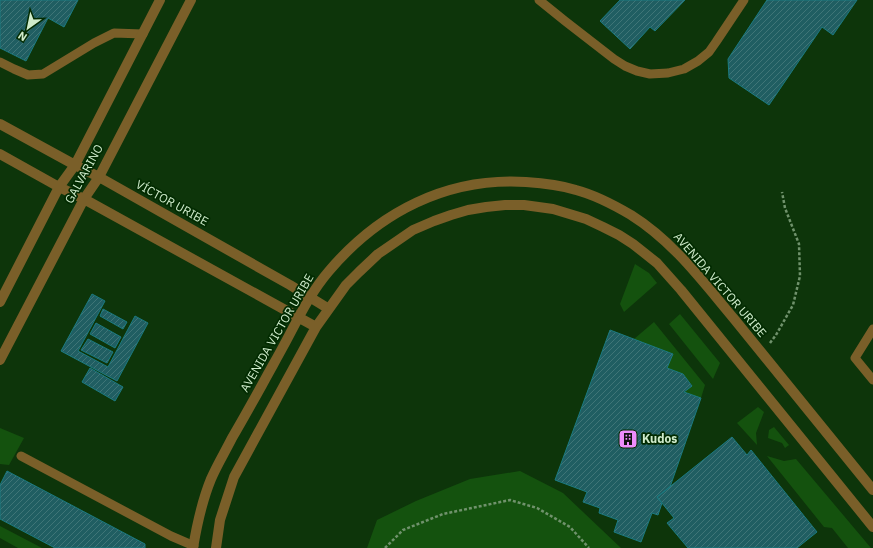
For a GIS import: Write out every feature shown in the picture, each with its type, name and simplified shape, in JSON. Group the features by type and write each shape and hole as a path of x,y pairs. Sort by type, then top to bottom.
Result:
{"street":[{"name":"GALVARINO","path":"0,302 59,187 75,165 160,0"},
{"name":"GALVARINO","path":"0,360 84,200 99,177 190,0"},
{"name":"VÍCTOR URIBE","path":"0,124 99,177 329,309"},
{"path":"0,154 316,327"},
{"name":"AVENIDA VICTOR URIBE","path":"194,547 199,514 212,477 284,346 298,317 327,273 354,245 391,216 428,197 466,185 490,182 536,182 576,190 618,207 664,239 678,253 762,353 873,490"},
{"path":"216,548 220,520 234,477 316,327 346,285 378,254 413,230 434,221 468,210 511,205 546,208 586,219 619,234 657,263 670,276 873,527"}],"lane":[{"path":"539,0 614,59 637,71 650,74 668,73 684,69 698,61 709,52 744,0"},
{"path":"0,62 28,75 43,74 94,43 114,33 143,34"},
{"path":"873,329 855,358 873,380"},
{"path":"21,456 194,547"}],"path":[{"path":"762,353 776,335 793,305 800,276 799,244 785,208 782,192"},
{"path":"385,548 402,530 443,514 510,500 537,508 570,528 589,548"}],"green space":[{"path":"635,264 649,273 657,283 624,312 620,304"},
{"path":"680,314 720,363 713,379 669,324"},
{"path":"654,322 705,385 701,398 684,392 692,385 683,374 667,368 673,354 634,339"},
{"path":"758,407 764,412 756,433 757,445 737,423"},
{"path":"774,427 789,445 785,448 782,443 768,438 769,430"},
{"path":"0,428 24,438 9,465 0,464"},
{"path":"767,456 784,461 796,459 871,548 848,548 832,528 824,527"},
{"path":"520,471 563,493 621,548 367,548 377,520 416,501 470,479"},
{"path":"0,526 42,548 18,548 0,538"}],"building":[{"path":"0,0 78,0 64,27 48,18 26,61 0,48"},
{"path":"620,0 685,0 655,31 650,27 630,49 600,21"},
{"path":"767,0 857,0 833,35 822,27 769,105 729,78 728,59"},
{"path":"92,294 105,301 78,351 108,367 135,316 148,323 117,381 61,351"},
{"path":"103,309 127,322 123,329 100,316"},
{"path":"96,323 121,337 115,348 90,334"},
{"name":"Kudos","path":"610,330 673,354 667,368 683,374 692,386 684,392 701,398 670,487 657,497 662,503 658,515 652,513 641,542 614,532 618,520 599,513 600,508 583,502 587,492 555,480"},
{"path":"88,339 113,352 107,363 81,350"},
{"path":"90,368 123,387 115,401 82,382"},
{"path":"732,437 747,455 751,450 817,532 797,548 688,548 667,523 674,518 657,497"},
{"path":"7,471 145,544 145,548 55,548 0,519 0,485"}],"place":[{"name":"Kudos","path":"628,439"}]}
